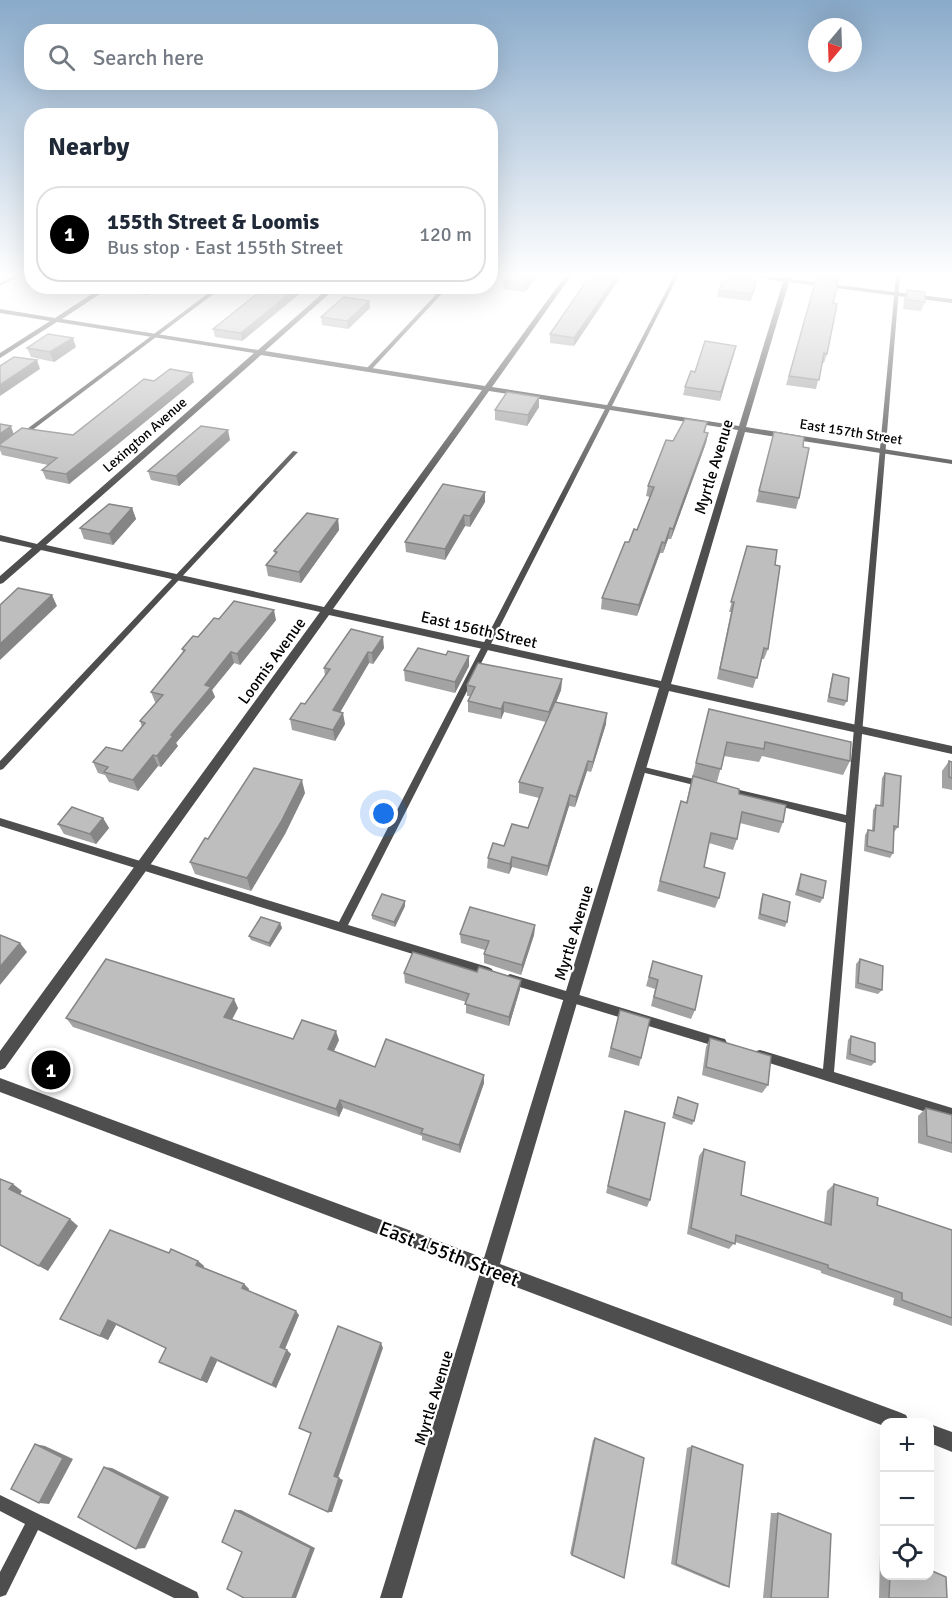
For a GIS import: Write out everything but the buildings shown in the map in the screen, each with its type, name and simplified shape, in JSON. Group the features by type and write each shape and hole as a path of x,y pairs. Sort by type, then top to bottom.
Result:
{"street":[{"name":"East 157th Street","path":"252,351 952,462"},
{"name":"Loomis Avenue","path":"0,1063 515,351"},
{"name":"Myrtle Avenue","path":"391,1598 767,351"},
{"name":"Lexington Avenue","path":"0,581 261,352"},
{"name":"East 156th Street","path":"0,538 952,750"},
{"name":"East 155th Street","path":"0,1085 888,1418"},
{"path":"934,1435 952,1442"}],"lane":[{"path":"18,438 136,351"},
{"path":"369,369 386,351"},
{"path":"341,927 638,351"},
{"path":"828,1076 891,351"},
{"path":"0,767 295,453"},
{"path":"640,769 707,786"},
{"path":"718,788 850,820"},
{"path":"0,822 728,1045"},
{"path":"750,1052 952,1114"},
{"path":"0,1503 191,1598"},
{"path":"0,1589 35,1520"}],"place":[{"name":"155th Street & Loomis","path":"51,1070"}]}
